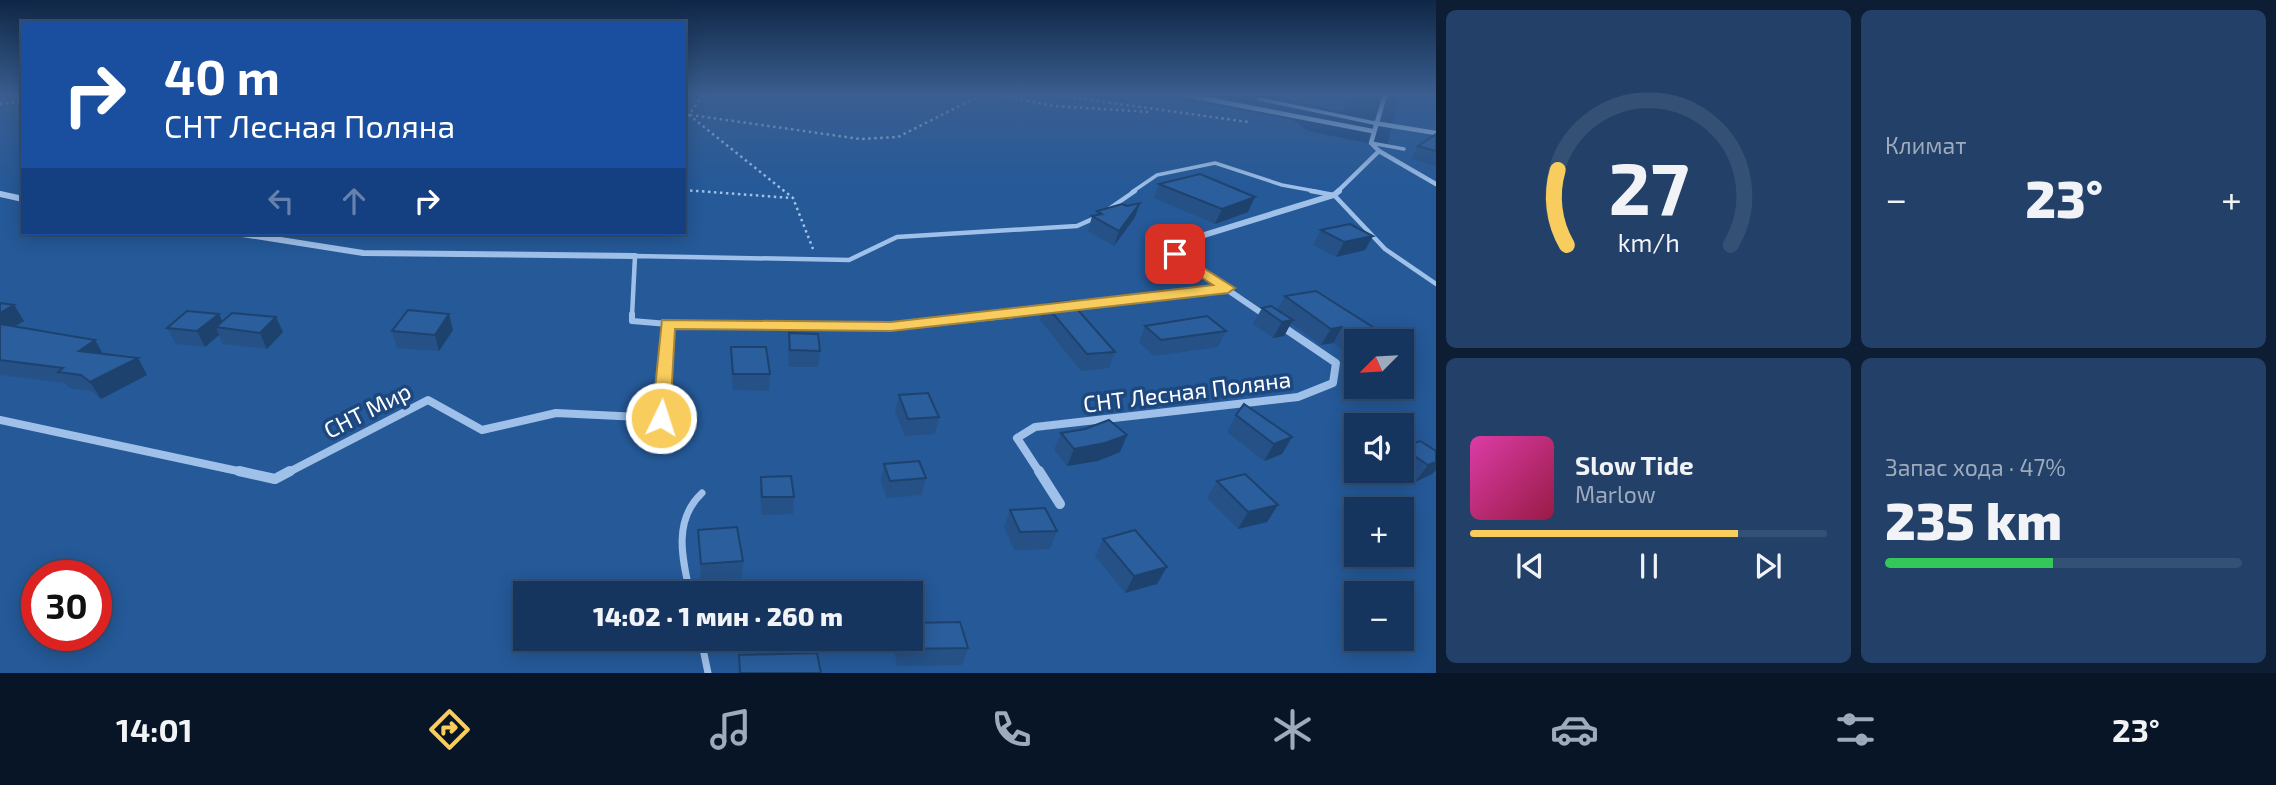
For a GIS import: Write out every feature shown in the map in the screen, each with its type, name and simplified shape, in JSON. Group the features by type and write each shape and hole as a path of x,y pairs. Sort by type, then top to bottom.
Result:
{"street":[{"path":"1370,126 1436,133"},
{"path":"1373,127 1371,143 1379,151 1436,184"},
{"name":"СНТ Лесная Поляна","path":"1060,504 1017,438 1035,427 1298,397 1333,383 1336,363 1175,254 1175,244 1334,195 1379,151"},
{"path":"0,194 21,199"},
{"path":"249,235 363,253 635,256"},
{"path":"668,324 891,327 1228,288"},
{"name":"СНТ Мир","path":"0,420 275,479 428,400 482,430 556,413 661,418 668,324"}],"lane":[{"path":"1371,143 1404,149"},
{"path":"668,324 632,321 635,256 849,260 897,237 1077,226 1090,221 1157,175 1215,163 1282,185 1334,195 1385,249 1436,284"},
{"path":"688,581 679,542 692,500 702,493"},
{"path":"703,651 708,673"}],"path":[{"path":"703,126 793,198 817,261"},
{"path":"773,126 860,139 898,137 919,126"},
{"path":"686,190 793,198"}],"shaded area":[{"path":"0,126 21,126 21,235 686,235 686,126 1302,126 1308,131 1387,147 1392,126 1436,126 1436,673 0,673"}],"building":[{"path":"1436,134 1436,151 1418,146"},
{"path":"1200,174 1255,197 1222,209 1159,184"},
{"path":"1140,203 1119,231 1092,216 1102,214 1097,211 1122,204 1127,206"},
{"path":"1350,224 1373,236 1344,242 1321,230"},
{"path":"1316,291 1376,329 1331,329 1285,296"},
{"path":"1070,301 1115,352 1087,354 1045,304"},
{"path":"0,303 14,305 0,313"},
{"path":"1271,306 1293,320 1282,322 1262,308"},
{"path":"408,310 449,314 435,335 392,331"},
{"path":"187,311 219,314 197,331 167,328"},
{"path":"232,313 276,317 260,333 216,327"},
{"path":"1207,316 1226,331 1161,340 1145,326"},
{"path":"0,324 95,340 79,351 138,358 90,382 81,375 58,372 63,368 0,360"},
{"path":"789,333 818,334 820,351 790,350"},
{"path":"731,347 766,347 770,374 733,374"},
{"path":"928,393 939,417 908,419 899,395"},
{"path":"1244,404 1292,437 1274,444 1236,415"},
{"path":"1109,420 1127,435 1105,443 1074,449 1061,433 1085,429"},
{"path":"1420,441 1436,451 1436,462 1428,465 1414,456 1414,443"},
{"path":"919,461 926,478 890,481 884,464"},
{"path":"1245,474 1278,505 1248,512 1217,481"},
{"path":"791,476 794,497 762,497 761,477"},
{"path":"1045,508 1057,531 1020,532 1010,510"},
{"path":"737,527 743,561 701,564 698,530"},
{"path":"1135,530 1167,567 1134,576 1103,539"},
{"path":"960,622 968,648 923,649 923,623"},
{"path":"817,653 821,673 740,673 739,655"}],"route":[{"path":"661,418 668,324 891,327 1228,288 1175,254"}]}
